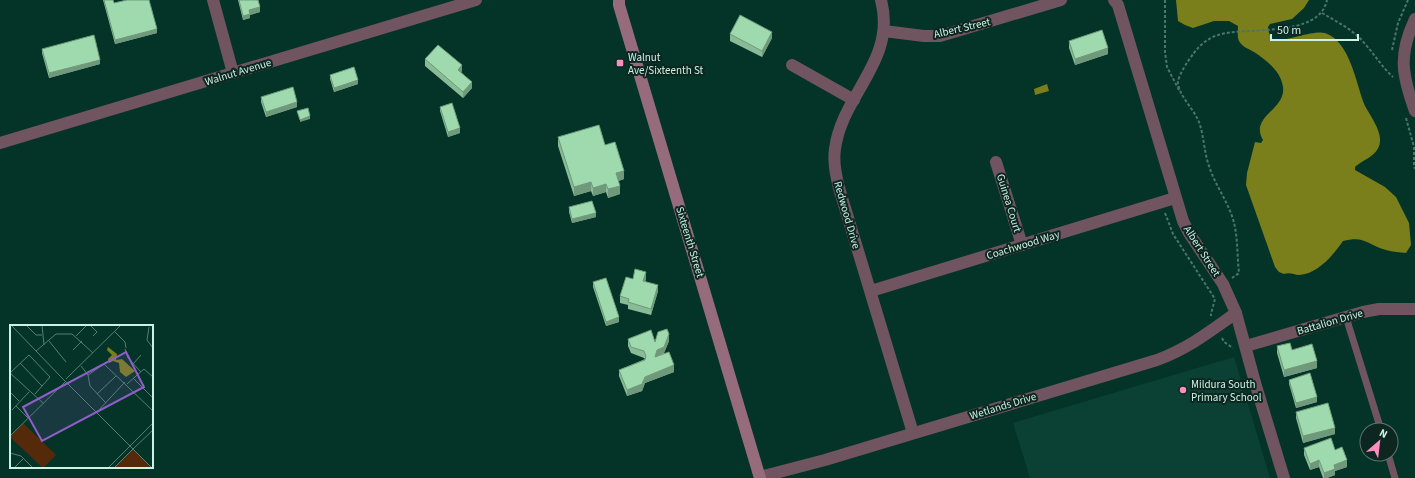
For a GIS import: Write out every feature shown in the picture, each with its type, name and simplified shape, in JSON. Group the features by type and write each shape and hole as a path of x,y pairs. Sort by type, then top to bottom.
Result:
{"street":[{"path":"213,0 233,73"},
{"name":"Walnut Avenue","path":"0,143 476,0"},
{"name":"Redwood Drive","path":"881,0 883,7 884,31 882,45 878,56 841,124 834,149 834,164 839,188 913,433"},
{"name":"Albert Street","path":"884,31 924,36 940,36 1061,0"},
{"name":"Albert Street","path":"1114,0 1118,5 1183,221 1189,233 1223,284 1236,313 1284,478"},
{"name":"Sixteenth Street","path":"617,2 760,478"},
{"path":"1415,19 1409,32 1403,60 1406,85 1415,111"},
{"path":"792,65 854,100"},
{"name":"Guinea Court","path":"996,162 1022,245"},
{"name":"Coachwood Way","path":"870,292 1175,198"},
{"name":"Battalion Drive","path":"1246,346 1346,317 1379,310 1415,309"},
{"name":"Wetlands Drive","path":"760,478 825,460 1176,353 1189,346 1236,313"}],"lane":[{"path":"1346,317 1379,422"},
{"path":"1390,462 1395,478"}],"path":[{"path":"1165,0 1167,67 1199,123 1210,170 1227,204 1235,226 1239,273 1223,284"},
{"path":"1180,92 1179,80 1187,64 1197,49 1212,38 1219,34 1270,30 1300,24 1312,20 1322,13 1326,0"},
{"path":"1322,13 1364,42 1385,70 1394,78"}],"shaded area":[{"path":"1176,0 1309,0 1304,8 1292,19 1270,24 1268,27 1269,34 1273,39 1278,41 1321,32 1334,38 1341,45 1351,65 1365,106 1380,135 1380,144 1378,149 1375,153 1355,167 1355,170 1385,187 1396,197 1409,223 1411,245 1406,253 1386,250 1362,240 1350,239 1343,241 1330,258 1319,267 1306,274 1284,274 1279,272 1275,267 1246,185 1247,173 1255,142 1261,143 1263,140 1260,132 1261,125 1264,119 1279,102 1282,95 1282,81 1268,62 1240,43 1238,38 1238,26 1229,21 1214,21 1193,28 1185,25 1178,21"},
{"path":"1047,84 1049,91 1035,95 1034,89"},
{"name":"Mildura South Primary School","path":"1234,357 1270,478 1030,478 1013,423"}],"building":[{"path":"104,0 113,0 114,3 127,0 149,0 157,29 115,40"},
{"path":"239,0 258,0 260,7 249,10 250,14 243,16"},
{"path":"740,15 772,32 762,51 730,34"},
{"path":"1102,30 1108,48 1075,59 1069,41"},
{"path":"94,35 100,60 49,73 42,49"},
{"path":"438,45 462,65 458,70 472,82 463,92 425,59"},
{"path":"354,67 358,80 334,88 330,75"},
{"path":"293,87 297,102 266,112 261,97"},
{"path":"452,103 460,128 448,132 440,107"},
{"path":"308,108 310,116 300,120 297,111"},
{"path":"599,125 605,145 615,142 624,171 616,173 620,186 608,189 606,184 593,188 591,182 574,187 558,137"},
{"path":"592,201 596,213 572,219 569,207"},
{"path":"635,269 646,272 643,281 658,285 651,309 628,302 629,299 620,296 626,277 633,279"},
{"path":"606,278 619,317 606,322 593,282"},
{"path":"667,329 669,334 664,347 657,350 655,357 669,352 674,365 645,377 642,384 627,390 619,370 645,360 646,356 644,351 631,347 628,339 651,330 655,342 658,332"},
{"path":"1290,343 1292,350 1312,344 1317,361 1284,370 1277,346"},
{"path":"1310,373 1317,397 1296,403 1289,380"},
{"path":"1328,403 1335,428 1303,436 1296,412"},
{"path":"1331,438 1335,450 1342,447 1347,460 1334,465 1335,469 1324,473 1319,460 1310,464 1304,448"}],"place":[{"name":"Walnut Ave/Sixteenth St","path":"620,63"},
{"name":"Mildura South Primary School","path":"1183,390"}]}
